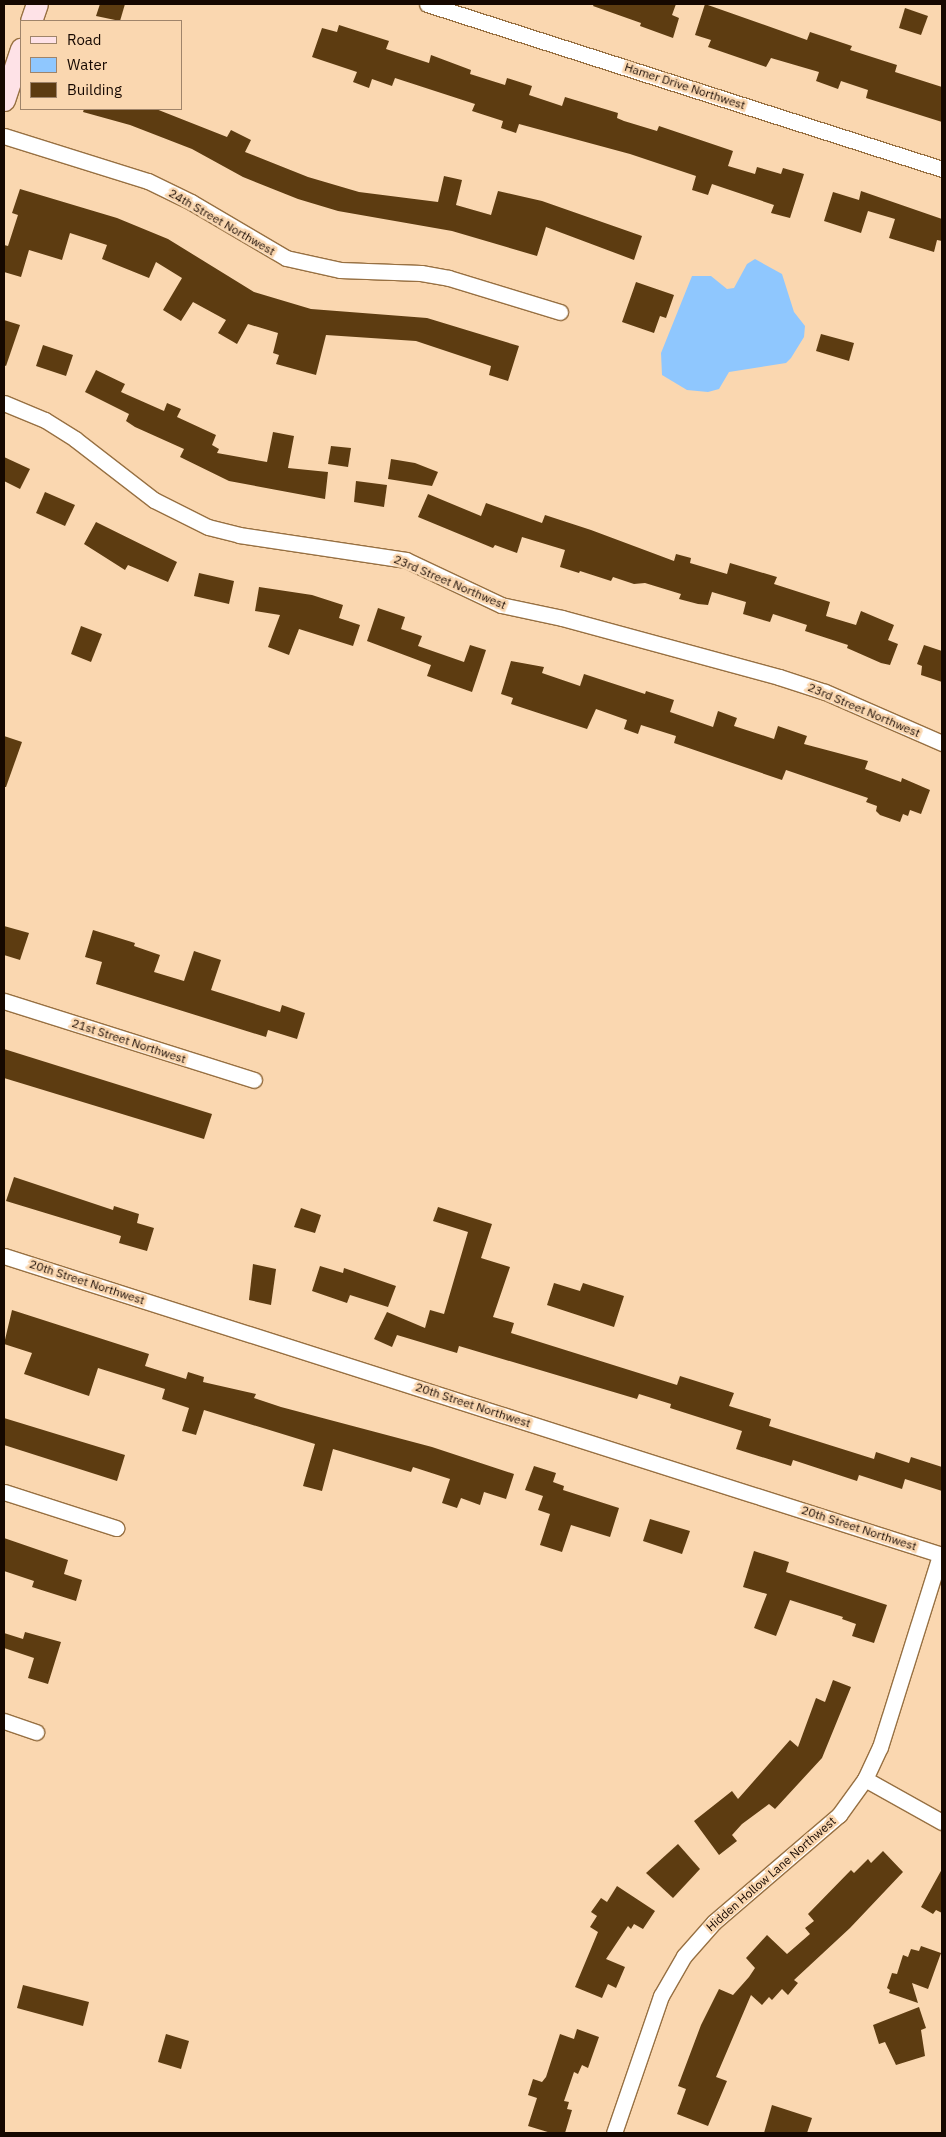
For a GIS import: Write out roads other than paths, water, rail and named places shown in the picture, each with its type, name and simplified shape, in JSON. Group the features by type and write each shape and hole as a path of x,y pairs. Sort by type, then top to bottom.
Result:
{"street":[{"path":"31,20 37,4"},
{"name":"Hamer Drive Northwest","path":"427,4 942,169"},
{"path":"4,100 20,52"},
{"name":"24th Street Northwest","path":"4,136 148,181 191,202 286,258 340,270 420,273 449,278 560,312"},
{"name":"23rd Street Northwest","path":"4,403 45,420 75,439 154,500 208,527 239,535 406,560 500,605 562,618 779,677 825,692 942,743"},
{"name":"21st Street Northwest","path":"4,1001 254,1080"},
{"name":"20th Street Northwest","path":"4,1256 941,1555"},
{"path":"4,1492 116,1528"},
{"name":"Hidden Hollow Lane Northwest","path":"614,2133 661,1996 684,1956 714,1922 839,1815 865,1779 880,1747 941,1555"},
{"path":"4,1721 36,1732"},
{"path":"865,1779 942,1822"}],"water":[{"path":"755,259 782,274 794,312 805,326 804,337 791,358 786,363 729,372 719,389 708,392 687,390 662,375 661,353 692,276 711,276 727,289 734,288 747,264"}]}
